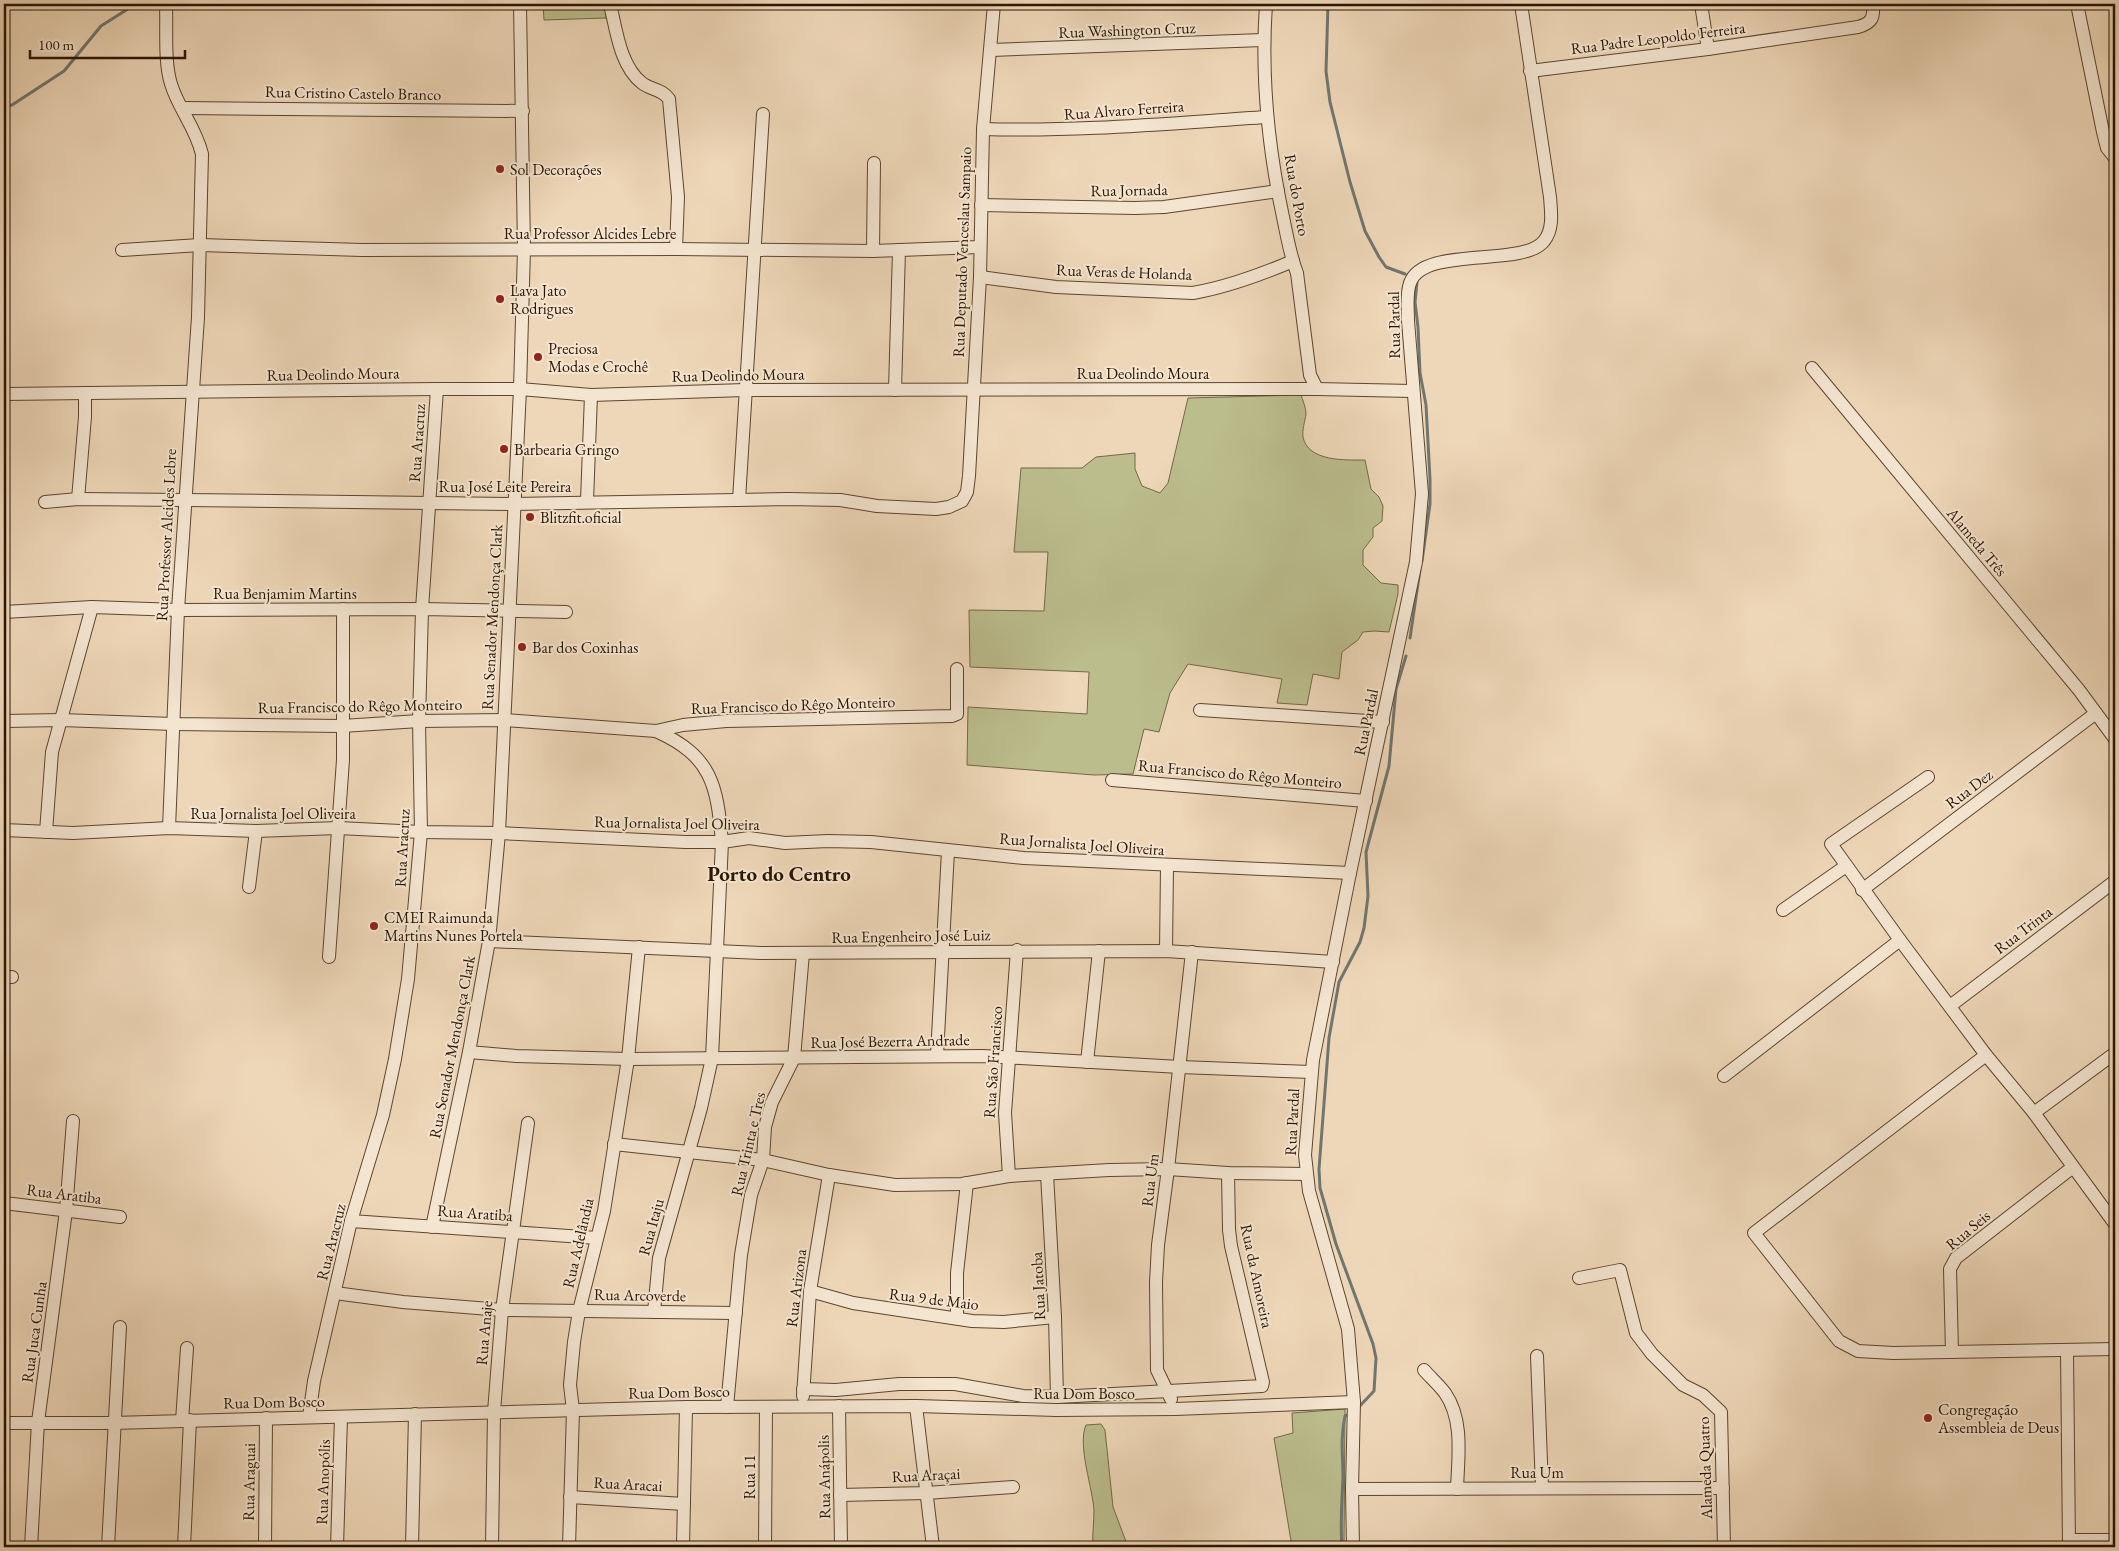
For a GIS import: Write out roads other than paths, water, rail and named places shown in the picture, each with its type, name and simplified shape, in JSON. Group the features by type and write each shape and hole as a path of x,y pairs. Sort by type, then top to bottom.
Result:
{"street":[{"name":"Rua Professor Alcides Lebre","path":"166,4 170,83 198,137 202,154 198,317 178,610 169,828"},
{"name":"Rua Senador Mendonça Clark","path":"432,1226 469,1052 489,941 499,833 513,504 520,389 524,249 520,4"},
{"path":"610,4 625,59 635,76 642,83 661,91 669,99 677,188 676,249"},
{"name":"Rua Deputado Venceslau Sampaio","path":"962,501 967,492 969,476 980,277 983,129 992,50 994,4"},
{"name":"Rua do Porto","path":"1266,4 1263,40 1267,117 1278,191 1293,261 1298,273 1310,375 1317,390"},
{"name":"Rua Pardal","path":"1353,1547 1354,1402 1348,1329 1306,1174 1305,1155 1311,1072 1350,873 1416,562 1422,494 1412,391 1407,298 1410,282 1420,269 1434,263 1515,253 1543,243 1549,232 1551,217 1550,197 1521,4"},
{"path":"1701,4 1708,49"},
{"path":"2077,4 2103,132 2109,153 2115,158"},
{"name":"Rua Padre Leopoldo Ferreira","path":"1530,71 1708,49 1858,27 1868,24 1873,9"},
{"name":"Rua Washington Cruz","path":"992,50 1263,40"},
{"name":"Rua Cristino Castelo Branco","path":"183,108 523,111"},
{"path":"739,500 763,114"},
{"name":"Rua Alvaro Ferreira","path":"983,129 1044,131 1117,128 1267,117"},
{"path":"873,251 874,163"},
{"name":"Rua Jornada","path":"981,205 1164,207 1278,191"},
{"name":"Rua Professor Alcides Lebre","path":"122,250 200,245 362,250 676,249 873,251 980,247"},
{"path":"895,390 900,250"},
{"name":"Rua Veras de Holanda","path":"980,277 1056,287 1193,293 1239,282 1293,261"},
{"name":"Alameda Três","path":"1812,368 2079,690 2115,739"},
{"name":"Rua Deolindo Moura","path":"4,394 437,389 520,389 591,395 745,390 1412,391"},
{"name":"Rua Aracruz","path":"309,1417 314,1381 351,1221 383,1115 395,1059 408,979 421,832 419,721 422,609 437,389"},
{"path":"78,499 85,417 85,393"},
{"path":"587,501 591,395"},
{"name":"Rua José Leite Pereira","path":"45,502 78,499 513,504 587,501 840,500 877,506 928,509 949,507 962,501"},
{"path":"46,832 52,752 92,607"},
{"name":"Rua Benjamim Martins","path":"4,612 92,607 178,610 422,609 566,612"},
{"path":"329,957 343,760 343,609"},
{"name":"Rua Francisco do Rêgo Monteiro","path":"4,721 61,720 174,724 342,726 419,721 504,720 656,731 683,725 726,721 956,716 956,669"},
{"path":"1200,710 1383,722"},
{"name":"Rua Dez","path":"1862,890 2096,714"},
{"path":"656,731 669,737 704,765 714,787 722,842 712,1058 689,1152"},
{"path":"1928,777 1831,844 1862,890 1986,1055 2034,1113 2115,1224"},
{"name":"Rua Francisco do Rêgo Monteiro","path":"1112,780 1366,801"},
{"name":"Rua Jornalista Joel Oliveira","path":"4,830 46,832 169,828 256,831 338,828 685,842 722,842 749,838 785,843 871,842 1024,858 1350,873"},
{"path":"249,887 256,831"},
{"path":"938,1055 941,953 948,851"},
{"path":"1166,951 1167,866"},
{"path":"1783,910 1846,866"},
{"name":"Rua Trinta","path":"1950,1006 2115,881"},
{"path":"1724,1076 1900,940"},
{"name":"Rua Engenheiro José Luiz","path":"489,941 802,953 941,953 1017,950 1166,951 1333,962"},
{"name":"Rua Adelândia","path":"569,1547 573,1410 570,1385 579,1311 604,1211 628,1059 640,948"},
{"name":"Rua São Francisco","path":"1009,1176 1005,1113 1017,950"},
{"path":"1087,1062 1099,951"},
{"name":"Rua Um","path":"1174,1409 1169,1392 1157,1370 1156,1300 1158,1245 1192,952"},
{"name":"Rua Trinta e Tres","path":"736,1313 741,1256 751,1195 763,1160 766,1127 772,1102 794,1058 802,953"},
{"name":"Rua José Bezerra Andrade","path":"469,1052 516,1056 628,1059 938,1055 1311,1072"},
{"path":"2034,1113 2115,1053"},
{"path":"1986,1055 1754,1233 1839,1341 1858,1351 1893,1353 2115,1349"},
{"name":"Rua Juca Cunha","path":"31,1547 38,1422 66,1211 73,1120"},
{"name":"Rua Anaje","path":"492,1547 494,1412 502,1310 528,1123"},
{"path":"614,1144 763,1160 829,1175 895,1185 944,1185 1009,1176 1109,1170 1168,1169 1228,1173 1306,1174"},
{"name":"Rua Itaju","path":"654,1312 659,1258 689,1152"},
{"name":"Rua Seis","path":"1952,1352 1950,1268 1956,1258 2073,1167"},
{"name":"Rua da Amoreira","path":"1169,1392 1263,1385 1246,1302 1231,1246 1228,1173"},
{"name":"Rua Jatoba","path":"1047,1174 1056,1317 1057,1397"},
{"name":"Rua Arizona","path":"802,1406 810,1291 829,1175"},
{"path":"957,1318 957,1273 967,1183"},
{"name":"Rua Aratiba","path":"4,1203 120,1217"},
{"name":"Rua Aratiba","path":"351,1221 597,1238"},
{"name":"Alameda Quatro","path":"1579,1278 1620,1270 1636,1333 1652,1354 1683,1386 1703,1395 1721,1412 1724,1547"},
{"name":"Rua 9 de Maio","path":"810,1291 853,1304 957,1318 1004,1322 1056,1317"},
{"name":"Rua Arcoverde","path":"335,1293 403,1302 502,1310 736,1313"},
{"path":"727,1407 736,1313"},
{"path":"108,1547 113,1423 120,1327"},
{"path":"184,1547 187,1348"},
{"path":"2067,1350 2069,1544 2115,1540"},
{"path":"1537,1356 1542,1488"},
{"path":"1424,1370 1445,1394 1456,1415 1459,1448 1457,1489"},
{"path":"804,1389 836,1390 899,1384 955,1384 1023,1396 1057,1397 1169,1392"},
{"path":"955,1384 955,1406"},
{"name":"Rua Dom Bosco","path":"4,1423 113,1423 686,1407 955,1406 1056,1410 1174,1409 1354,1402"},
{"name":"Rua Anápolis","path":"839,1406 841,1547"},
{"path":"916,1406 933,1547"},
{"path":"683,1547 686,1407"},
{"name":"Rua 11","path":"765,1547 766,1407"},
{"path":"412,1547 415,1414"},
{"name":"Rua Anopólis","path":"337,1547 342,1417"},
{"name":"Rua Araguai","path":"265,1547 266,1418"},
{"name":"Rua Araçai","path":"840,1494 1013,1487"},
{"name":"Rua Um","path":"1352,1489 1723,1488"},
{"name":"Rua Aracai","path":"570,1497 684,1504"}],"waterway":[{"path":"4,106 12,105 64,71 101,26 131,7 132,4"},
{"path":"1328,4 1326,71 1330,102 1350,182 1365,231 1379,257 1386,267 1405,274"},
{"path":"1417,282 1415,302 1420,373 1426,405 1430,479 1430,504 1422,561"},
{"path":"1410,638 1420,570"},
{"path":"1357,1409 1374,1391 1376,1358 1373,1344 1336,1244 1320,1188 1319,1169 1329,1038 1339,982 1360,942 1364,928 1368,896 1366,852 1389,766 1396,689 1406,656"},
{"path":"1342,1547 1342,1447 1345,1416 1350,1414"}],"place":[{"name":"Sol Decorações","path":"500,169"},
{"name":"Lava Jato Rodrigues","path":"500,299"},
{"name":"Preciosa Modas e Crochê","path":"538,357"},
{"name":"Barbearia Gringo","path":"504,449"},
{"name":"Blitzfit.oficial","path":"530,517"},
{"name":"Bar dos Coxinhas","path":"522,647"},
{"name":"CMEI Raimunda Martins Nunes Portela","path":"374,926"},
{"name":"Congregação Assembleia de Deus","path":"1928,1418"}],"district":[{"name":"Porto do Centro","path":"779,873"}]}
